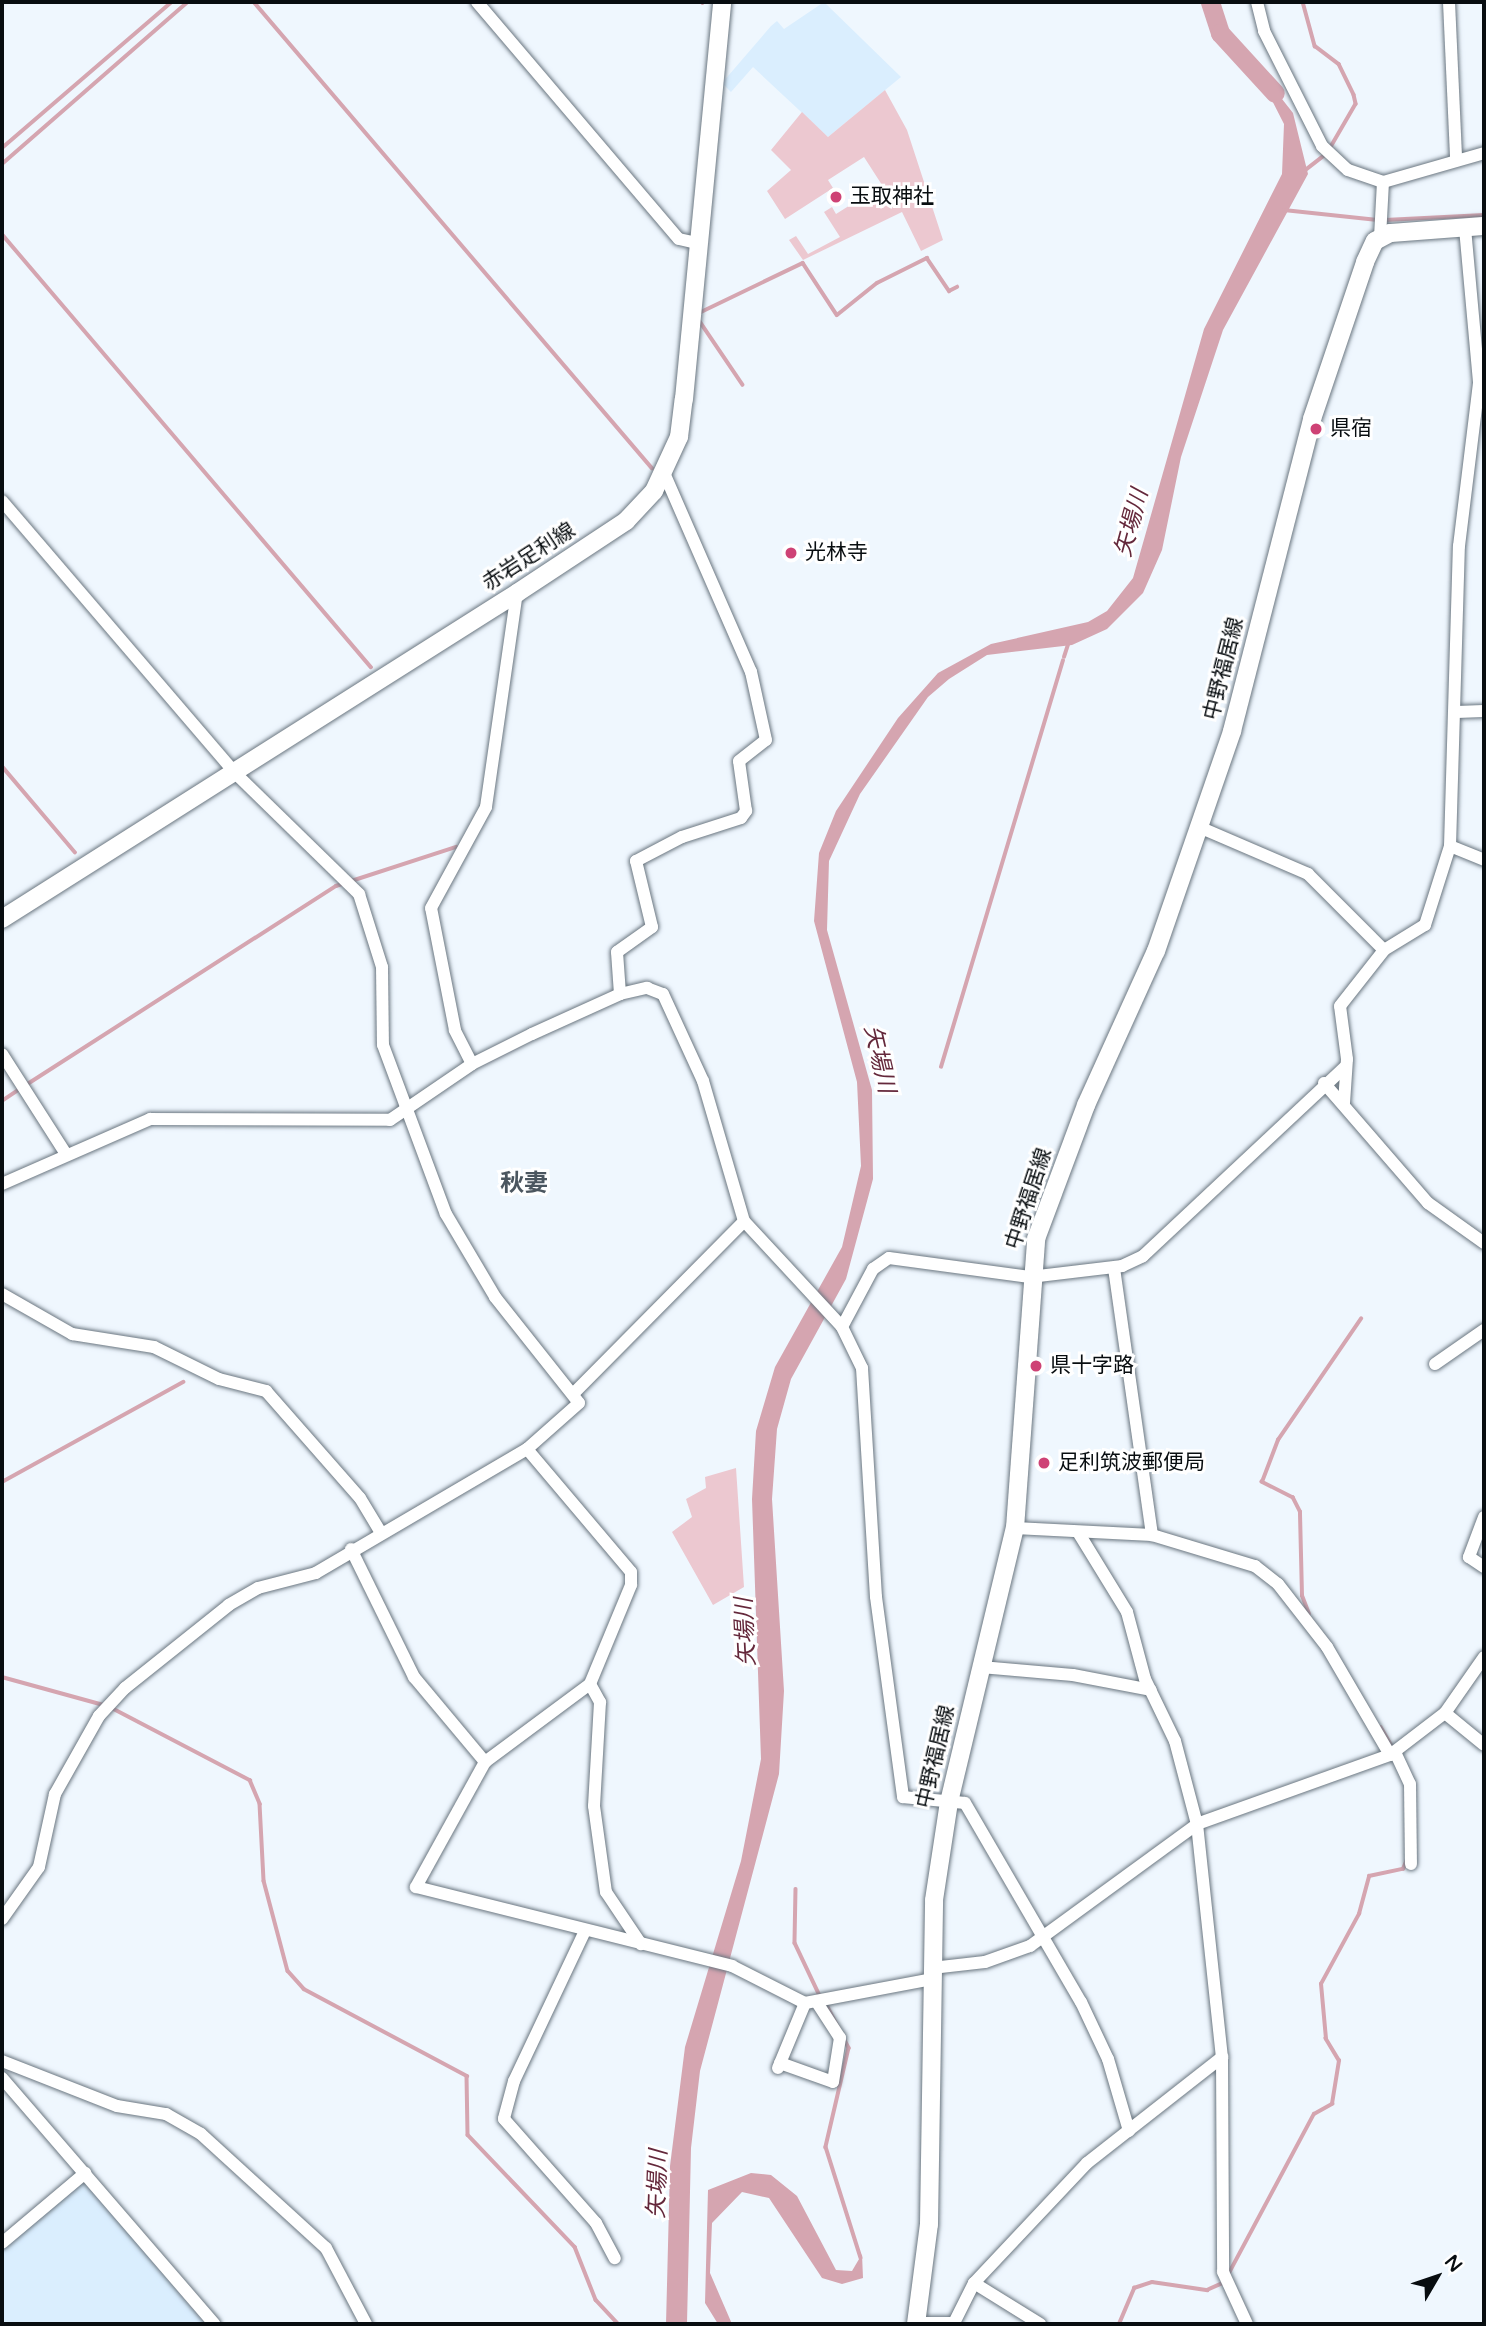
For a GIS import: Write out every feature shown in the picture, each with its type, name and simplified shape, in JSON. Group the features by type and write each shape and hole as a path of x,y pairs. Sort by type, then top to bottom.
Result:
{"main road":[{"name":"赤岩足利線","path":"2,919 626,521 664,475 679,437 722,2"},
{"path":"1380,237 1484,226"},
{"name":"中野福居線","path":"916,2324 929,2224 932,1973 949,1802 1014,1528 1030,1277 1046,1208 1156,951 1233,731 1312,419 1365,262 1380,237"}],"street":[{"path":"477,2 679,239 700,244"},
{"path":"1257,2 1264,31 1322,146 1332,158 1383,182 1484,153"},
{"path":"1449,2 1456,159"},
{"path":"1380,237 1383,182"},
{"path":"1344,1103 1345,1067 1340,1006 1384,950 1424,925 1450,846 1459,546 1479,382 1465,229"},
{"path":"620,994 617,952 652,927 636,861 681,836 741,818 746,811 739,761 766,740 751,672 677,492 664,475"},
{"path":"2,501 234,772 359,894 382,967 383,1045 407,1114 471,1262 575,1392"},
{"path":"472,1064 455,1030 431,908 486,807 517,593"},
{"path":"1456,712 1484,711"},
{"path":"1199,827 1308,874 1384,950"},
{"path":"1450,846 1484,860"},
{"path":"2,1184 149,1119 338,1123 407,1114 472,1064 620,994 655,989 673,1010 703,1081 744,1221 842,1327 866,1384 874,1570 903,1797 965,1803 1044,1939 1108,2059 1129,2131"},
{"path":"2,1054 66,1154"},
{"path":"842,1327 873,1269 889,1258 1030,1277 1114,1268 1143,1256 1191,1217 1324,1083 1345,1067"},
{"path":"1324,1083 1429,1203 1484,1243"},
{"path":"2,1919 31,1885 55,1794 102,1712 112,1700 229,1605 258,1588 316,1573 380,1531 527,1449 574,1411 575,1392 744,1221"},
{"path":"1114,1268 1152,1535"},
{"path":"2,1294 72,1334 163,1350 219,1379 266,1391 360,1498 380,1531"},
{"path":"1435,1364 1484,1330"},
{"path":"527,1449 632,1576 590,1684 485,1762 416,1887 584,1933 732,1966 812,2003 840,2038 832,2082 779,2065 812,2003 985,1962 1044,1939 1197,1824 1393,1753 1445,1713 1484,1657"},
{"path":"1484,1517 1469,1557 1484,1567"},
{"path":"1014,1528 1152,1535 1231,1556 1278,1584 1327,1647 1410,1784 1410,1864"},
{"path":"1078,1532 1126,1612 1150,1690 1175,1741 1197,1824 1222,2057 1223,2273 1247,2324"},
{"path":"351,1549 414,1677 485,1762"},
{"path":"981,1667 1150,1690"},
{"path":"590,1684 600,1702 594,1806 606,1892 641,1944"},
{"path":"1445,1713 1484,1745"},
{"path":"584,1933 514,2081 504,2119 596,2223 615,2258"},
{"path":"916,2324 954,2323 974,2283 1087,2163 1222,2057"},
{"path":"2,2061 117,2106 166,2114 201,2134 319,2240 366,2324"},
{"path":"2,2078 214,2324"},
{"path":"2,2243 85,2173"},
{"path":"974,2283 1040,2324"}],"shaded area":[{"path":"824,2 901,77 828,137 753,67 731,92 722,83 777,21 784,29"},
{"path":"1252,61 1293,113 1308,174 1223,330 1181,457 1162,550 1143,593 1107,629 1072,645 987,655 949,679 928,697 860,794 829,861 827,930 872,1090 873,1179 846,1279 791,1379 777,1429 772,1499 784,1691 779,1774 700,2071 691,2148 687,2324 666,2324 670,2166 685,2047 741,1861 761,1759 752,1499 756,1431 775,1367 842,1247 861,1166 857,1082 814,921 819,853 836,811 898,718 938,673 991,644 1088,622 1107,611 1133,578 1204,329 1282,174 1284,124"},
{"name":"玉取神社","path":"885,90 907,130 943,240 921,251 902,212 803,260 789,240 796,236 808,254 840,237 824,212 832,207 836,214 882,185 864,157 828,180 833,188 785,219 767,191 791,170 771,150 802,112 828,137"},
{"path":"736,1468 744,1587 713,1605 672,1532 692,1517 686,1499 706,1488 705,1477"},
{"path":"751,2173 771,2175 797,2196 836,2270 852,2271 862,2254 863,2278 842,2284 822,2278 769,2198 742,2192 712,2223 710,2273 732,2324 718,2324 705,2303 708,2190"},
{"path":"81,2183 88,2185 205,2324 2,2324 2,2249"}],"waterway":[{"path":"2,148 172,2"},
{"path":"2,164 188,2"},
{"path":"254,2 652,468"},
{"name":"矢場川","path":"1210,2 1220,33 1275,93"},
{"path":"1303,2 1315,46 1339,64 1356,104 1330,149"},
{"path":"1303,172 1325,155"},
{"path":"1284,210 1377,220"},
{"path":"1385,220 1484,215"},
{"path":"2,234 371,667"},
{"path":"699,313 803,263 837,315 877,283 927,258 949,291 957,287"},
{"path":"699,320 743,385"},
{"path":"1064,657 1069,642"},
{"path":"941,1067 1063,661"},
{"path":"2,766 75,852"},
{"path":"26,1085 336,886 456,847"},
{"path":"2,1101 20,1089"},
{"path":"1309,1614 1302,1596 1300,1512 1293,1498 1262,1482 1278,1440 1361,1319"},
{"path":"2,1482 183,1382"},
{"path":"2,1677 104,1705"},
{"path":"112,1708 250,1780 260,1804 264,1881 288,1971 304,1989 467,2076 468,2135 575,2247 596,2300 618,2324"},
{"path":"1381,1727 1393,1748"},
{"path":"1229,2273 1314,2114 1332,2104 1339,2061 1326,2039 1321,1984 1359,1914 1369,1876 1403,1869 1406,1862"},
{"path":"796,1889 795,1943 820,1996"},
{"path":"828,2007 849,2048 826,2147 861,2258"},
{"path":"1119,2324 1134,2288 1152,2282 1207,2290 1223,2283"}],"place":[{"name":"玉取神社","path":"836,197"},
{"name":"県宿","path":"1316,429"},
{"name":"光林寺","path":"791,553"},
{"name":"県十字路","path":"1036,1366"},
{"name":"足利筑波郵便局","path":"1044,1463"}],"district":[{"name":"秋妻","path":"524,1184"}]}
